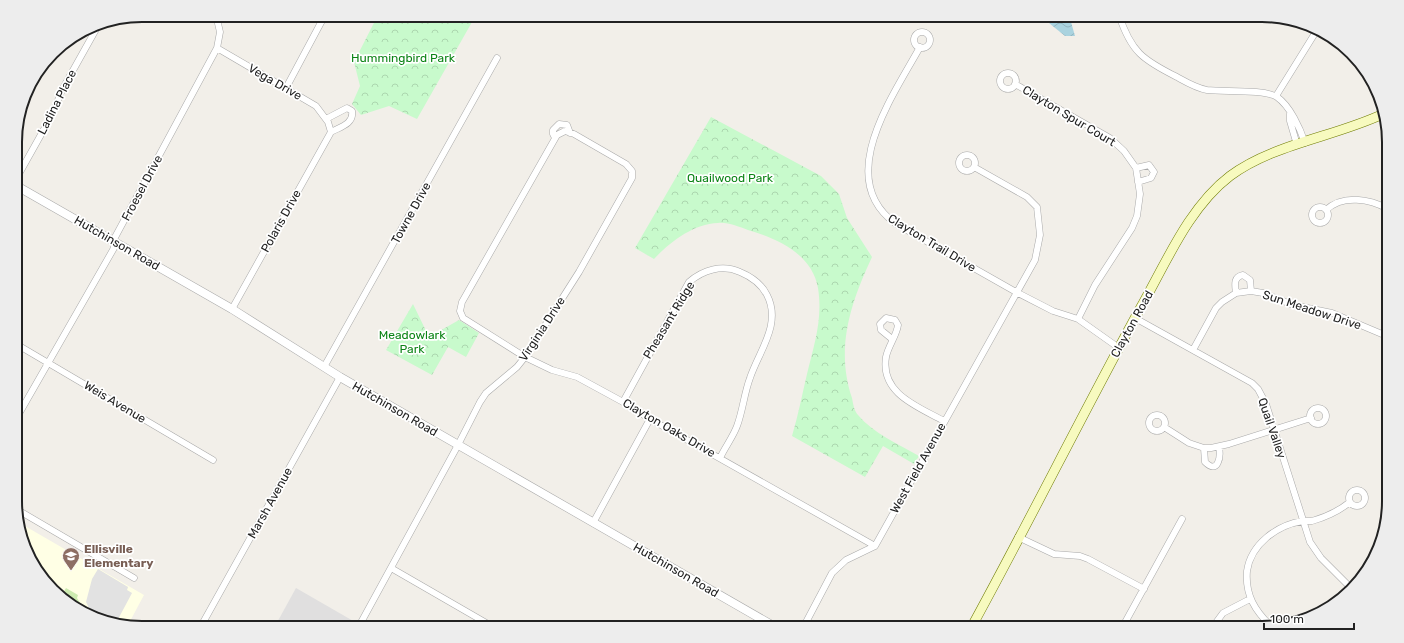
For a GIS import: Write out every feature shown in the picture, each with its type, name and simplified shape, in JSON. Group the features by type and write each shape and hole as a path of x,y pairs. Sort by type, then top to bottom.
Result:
{"main road":[{"name":"Clayton Road","path":"975,621 1135,318 1187,224 1206,197 1231,175 1250,163 1301,144 1354,127 1379,116"}],"street":[{"name":"Froesel Drive","path":"22,409 114,248 113,241 217,48 220,32 218,22"},
{"path":"286,88 321,22"},
{"path":"1121,22 1124,31 1134,49 1148,62 1196,86 1207,90 1255,92 1276,96 1290,114 1290,121 1301,144"},
{"name":"Ladina Place","path":"22,169 52,115 62,90 95,32"},
{"path":"1276,96 1314,34"},
{"name":"Clayton Trail Drive","path":"920,47 883,116 874,139 869,158 868,174 873,196 880,210 896,224 1016,292 1053,311 1078,319 1119,348"},
{"name":"Vega Drive","path":"217,48 316,106 327,120"},
{"name":"Towne Drive","path":"324,367 497,58"},
{"name":"Clayton Spur Court","path":"1015,84 1110,138 1124,151 1136,168 1140,204 1132,228 1095,285 1078,319"},
{"path":"346,108 352,111 352,118 349,122 331,132 327,120 346,108"},
{"name":"Virginia Drive","path":"362,621 486,393 516,367 525,357 579,272 632,178 632,171 626,164 565,131 555,138 462,302 460,307 462,315"},
{"name":"Polaris Drive","path":"232,309 331,132"},
{"path":"1136,168 1149,165 1154,172 1152,178 1138,182"},
{"name":"West Field Avenue","path":"875,546 1035,260 1038,252 1040,227 1037,207 1027,197 974,167"},
{"name":"Hutchinson Road","path":"22,189 232,309 340,377 765,621"},
{"path":"1326,210 1339,202 1353,200 1372,202 1382,206"},
{"name":"Pheasant Ridge","path":"623,402 689,282 702,274 716,269 735,270 747,274 757,281 763,288 772,307 773,317 771,328 749,379 736,428 720,458"},
{"path":"1236,293 1236,280 1238,276 1243,275 1250,280 1251,291"},
{"name":"Sun Meadow Drive","path":"1193,350 1216,308 1236,293 1251,291 1263,293 1293,305 1332,314 1382,335"},
{"name":"Clayton Oaks Drive","path":"462,315 467,322 525,357 552,370 577,377 875,546"},
{"path":"892,339 880,330 881,321 886,318 892,318 897,322 898,328 892,339 886,359 888,377 893,388 906,401 944,421"},
{"name":"Quail Valley","path":"1135,318 1252,383 1258,389 1266,404 1303,521 1315,550 1348,585"},
{"name":"Weis Avenue","path":"22,347 214,460"},
{"name":"Marsh Avenue","path":"204,621 340,377"},
{"path":"1164,427 1189,443 1204,448 1218,447 1311,418"},
{"path":"593,523 650,419"},
{"path":"1204,448 1205,462 1213,466 1220,459 1218,447"},
{"path":"1266,621 1258,612 1250,599 1246,580 1250,560 1256,548 1275,531 1303,521 1310,521 1330,514 1350,502"},
{"path":"23,514 134,578"},
{"path":"1126,621 1182,520"},
{"path":"1018,537 1054,554 1080,556 1144,589"},
{"path":"807,621 832,573 846,560 875,546"},
{"path":"391,568 483,621"},
{"path":"1218,621 1224,613 1250,599"}],"shaded area":[{"name":"Ellisville Elementary","path":"25,526 144,595 131,620 103,615 82,605 57,586 47,574 31,547"},
{"path":"98,569 128,587 127,590 132,593 118,619 103,615 89,608 86,602 92,579"},
{"path":"296,588 353,621 278,621"}],"green space":[{"name":"Hummingbird Park","path":"374,22 472,22 417,119 389,106 361,115 352,104 360,86 354,62"},
{"name":"Quailwood Park","path":"711,117 821,176 839,194 847,218 872,257 864,274 852,308 845,343 847,379 854,407 858,415 871,427 886,438 919,456 914,464 883,446 865,477 792,436 815,342 819,321 819,299 818,288 809,266 792,250 771,238 726,223 709,224 691,230 667,246 654,259 635,248"},
{"name":"Meadowlark Park","path":"413,304 429,337 459,320 479,333 466,357 448,347 432,375 386,350"},
{"path":"66,588 78,595 77,598 81,604 69,596 64,592"}],"water":[{"path":"1071,22 1075,36 1065,36 1049,23"}],"place":[{"name":"Ellisville Elementary","path":"71,571"}]}
